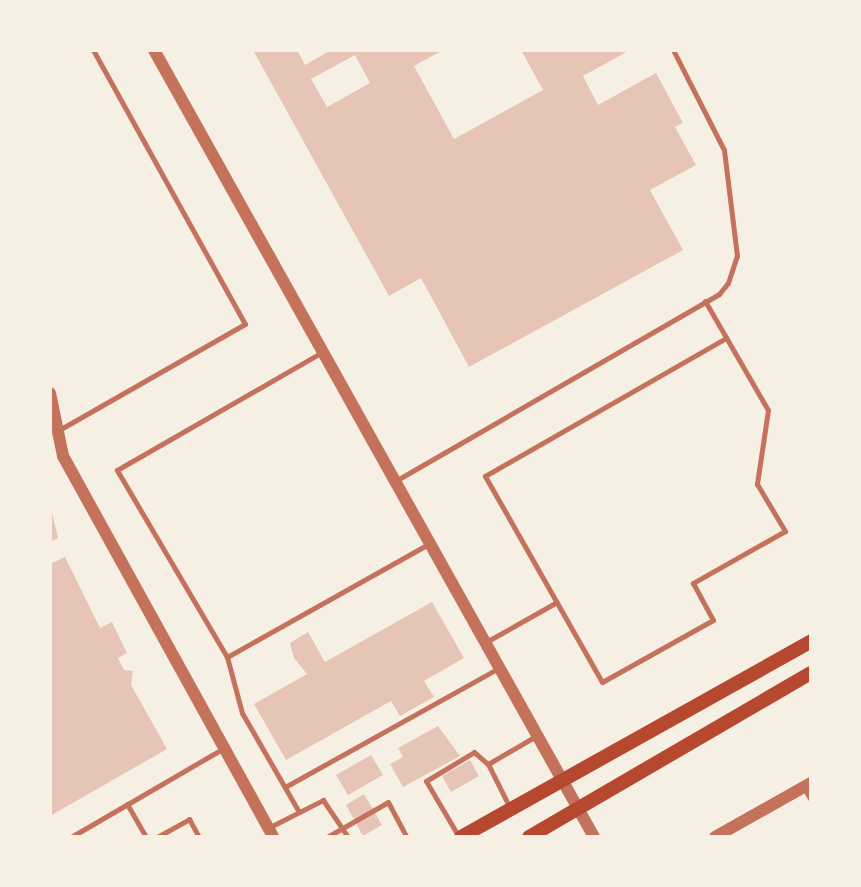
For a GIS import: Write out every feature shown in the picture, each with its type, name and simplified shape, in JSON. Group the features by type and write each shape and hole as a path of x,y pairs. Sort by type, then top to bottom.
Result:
{"main road":[{"path":"460,837 811,641"},
{"path":"529,837 811,673"}],"street":[{"path":"154,50 594,837"},
{"path":"50,393 63,456 270,833"},
{"path":"715,837 807,785"}],"lane":[{"path":"58,431 245,324 93,50"},
{"path":"395,481 719,294 736,270 726,165 715,124 673,50"},
{"path":"705,301 768,410 757,484 785,531 693,583 713,620 602,682 485,476 726,338"},
{"path":"299,812 242,713 227,657 117,470 322,351"},
{"path":"227,657 430,543"},
{"path":"485,642 557,602"},
{"path":"285,787 499,667"},
{"path":"488,764 537,735"},
{"path":"71,837 222,748"},
{"path":"460,837 426,781 474,752 488,764 510,808"},
{"path":"807,785 811,800"},
{"path":"270,833 299,812 323,800 348,837"},
{"path":"327,837 388,802 407,837"},
{"path":"127,804 146,837"},
{"path":"157,837 189,819 199,837"}],"building":[{"path":"253,50 297,50 305,65 331,50 443,50 414,66 454,139 543,90 521,50 630,50 583,76 598,105 656,73 683,123 675,127 696,165 650,190 683,250 469,367 421,278 389,296","holes":["355,55 370,83 327,107 311,79"]},
{"path":"50,510 58,538 50,542"},
{"path":"65,557 100,628 112,622 127,653 118,658 124,670 133,671 131,685 167,749 50,816 50,564"},
{"path":"432,602 464,658 424,681 434,697 400,716 391,701 286,760 254,704 307,674 294,658 290,643 308,632 325,662"},
{"path":"438,726 460,756 403,787 390,764 403,757 398,748"},
{"path":"371,755 383,775 348,795 336,775"},
{"path":"470,760 479,776 451,792 442,776"},
{"path":"364,794 382,825 363,836 346,805"}]}
